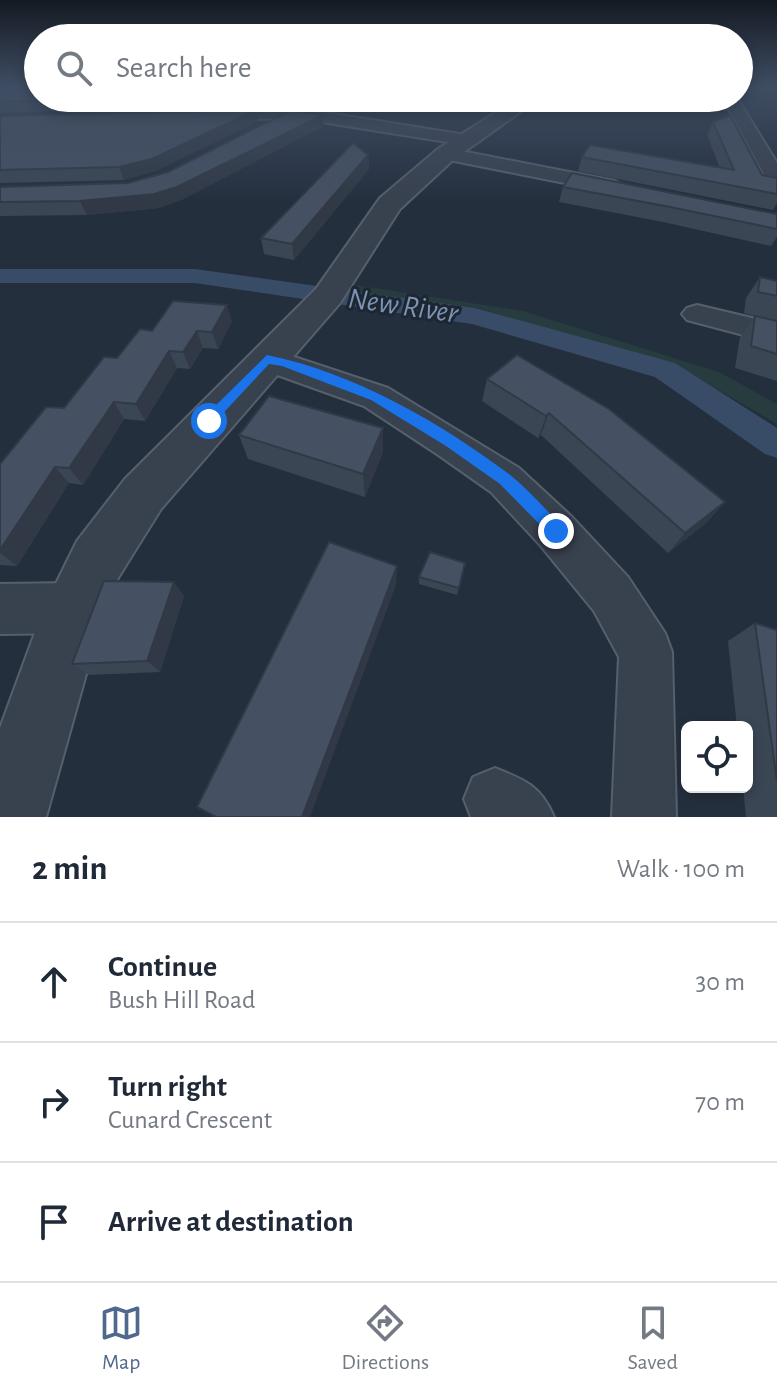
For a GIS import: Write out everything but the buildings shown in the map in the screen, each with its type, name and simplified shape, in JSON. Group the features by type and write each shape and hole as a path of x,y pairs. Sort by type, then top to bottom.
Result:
{"street":[{"path":"256,132 270,125"},
{"path":"353,125 631,190"},
{"path":"7,817 74,608 97,560 143,494 334,288 390,204 456,147 489,125"},
{"path":"746,125 777,180"},
{"path":"697,314 777,334"},
{"path":"267,359 376,397 451,443 514,489 611,594 646,652 644,817"},
{"path":"0,609 74,608"}],"green space":[{"path":"355,285 523,311 719,372 777,404 777,424 688,372 477,308 353,293"}],"waterway":[{"name":"New River","path":"0,276 195,276 475,316 665,370 777,445"}],"route":[{"path":"209,421 267,359 285,363 376,397 451,443 505,480 556,531"}]}
